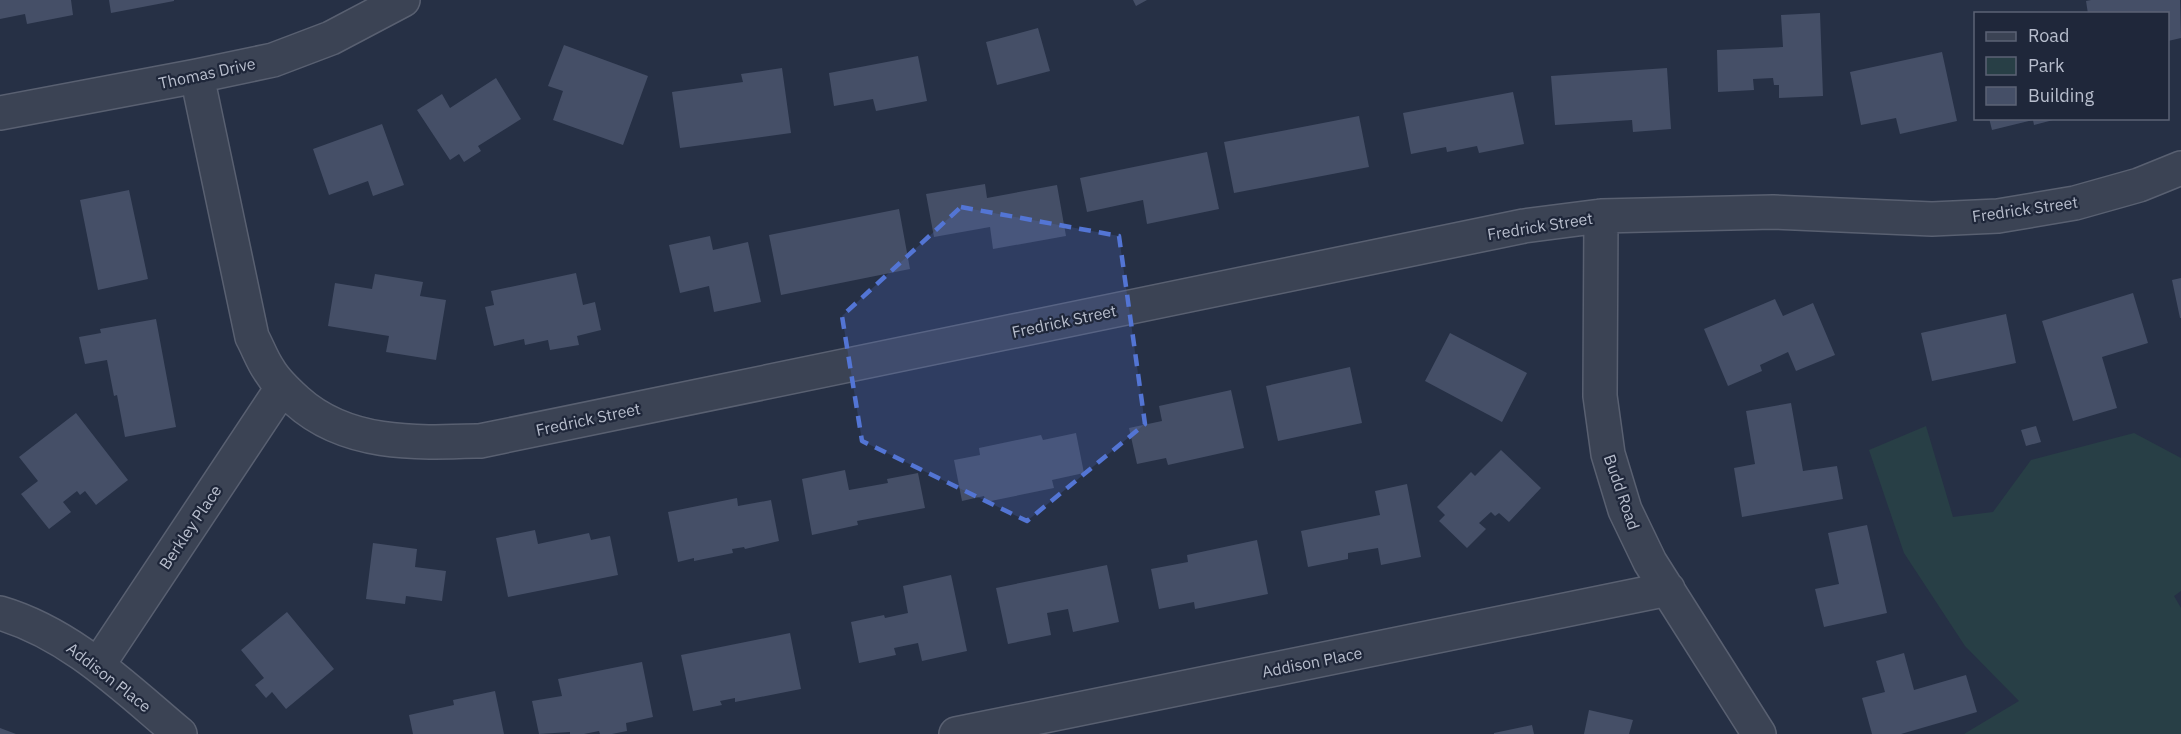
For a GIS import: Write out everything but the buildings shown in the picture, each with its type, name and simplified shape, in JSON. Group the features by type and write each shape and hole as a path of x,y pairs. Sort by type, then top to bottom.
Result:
{"street":[{"name":"Thomas Drive","path":"0,112 273,60 321,42 403,0"},
{"name":"Fredrick Street","path":"197,76 252,337 269,371 282,388 310,413 343,430 380,439 424,443 480,441 1524,226 1601,216 1773,212 1932,219 1998,216 2075,203 2139,185 2181,168"},
{"name":"Budd Road","path":"1601,216 1600,396 1608,454 1625,510 1650,562 1759,734"},
{"name":"Berkley Place","path":"98,665 282,388"},
{"name":"Addison Place","path":"956,734 1668,589"},
{"name":"Addison Place","path":"0,612 18,618 70,644 180,734"}],"highlighted area":[{"path":"961,207 1119,236 1145,424 1027,521 862,441 842,316"}],"green space":[{"path":"1926,426 1953,517 1993,512 2031,460 2134,433 2181,458 2181,591 2174,596 2181,608 2181,734 1964,734 2019,701 1965,646 1904,553 1869,450"}]}
